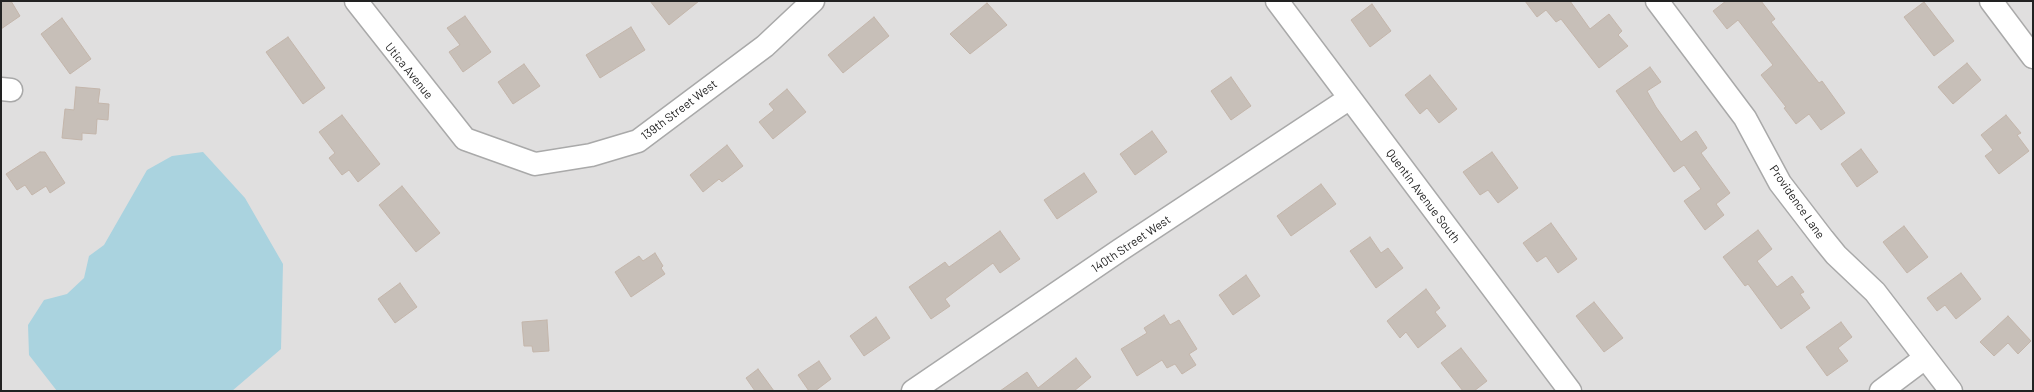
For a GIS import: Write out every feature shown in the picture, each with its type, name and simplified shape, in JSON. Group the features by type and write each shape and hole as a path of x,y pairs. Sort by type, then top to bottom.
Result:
{"street":[{"name":"Utica Avenue","path":"356,1 464,139"},
{"name":"139th Street West","path":"464,139 535,164 590,155 638,140 765,46 813,1"},
{"name":"Quentin Avenue South","path":"1277,1 1570,391"},
{"name":"Providence Lane","path":"1657,1 1745,118 1786,190 1836,255 1875,292 1951,391"},
{"path":"1991,1 2033,57"},
{"name":"140th Street West","path":"914,391 1120,250 1350,98"},
{"path":"1881,391 1925,358"}],"shaded area":[{"path":"1,1 2033,1 2033,391 1,391"}],"water":[{"path":"203,152 245,198 283,264 281,349 232,391 57,391 29,355 28,325 44,300 67,294 84,278 89,256 104,245 147,170 172,156"}],"building":[{"path":"1,1 11,1 20,16 1,29"},
{"path":"650,1 699,1 669,25"},
{"path":"1525,1 1570,1 1590,29 1609,14 1622,31 1618,35 1628,46 1599,68 1561,19 1556,22 1546,10 1537,17"},
{"path":"1726,1 1761,1 1775,19 1771,22 1819,83 1822,81 1845,113 1821,130 1809,114 1796,124 1784,108 1786,107 1761,75 1773,65 1738,20 1727,29 1713,11"},
{"path":"1924,2 1954,41 1934,56 1904,17"},
{"path":"987,3 1007,25 970,54 950,34"},
{"path":"1372,4 1391,31 1370,47 1351,20"},
{"path":"465,16 491,52 463,72 449,52 460,45 447,28"},
{"path":"874,17 889,36 843,73 828,55"},
{"path":"62,18 91,59 70,74 41,34"},
{"path":"631,27 645,50 600,78 586,55"},
{"path":"288,37 325,88 303,104 266,52"},
{"path":"1967,63 1981,80 1953,104 1938,87"},
{"path":"524,64 540,86 513,104 498,82"},
{"path":"1650,67 1661,82 1647,91 1656,107 1681,142 1696,131 1707,148 1701,153 1730,193 1716,204 1724,215 1705,230 1684,201 1701,189 1684,165 1674,172 1616,91"},
{"path":"1430,75 1457,109 1439,123 1427,108 1420,114 1405,95"},
{"path":"1231,77 1251,106 1231,120 1211,91"},
{"path":"76,87 100,89 98,103 109,104 108,120 97,119 96,134 82,133 82,140 62,138 65,109 74,110"},
{"path":"787,89 806,112 773,139 759,122 774,110 769,104"},
{"path":"342,115 380,164 358,182 349,170 342,175 329,158 335,153 319,132"},
{"path":"2006,115 2021,133 2017,135 2029,151 1999,174 1985,156 1993,150 1981,135"},
{"path":"1152,131 1167,152 1135,175 1120,154"},
{"path":"727,145 743,166 722,182 719,179 703,192 690,175"},
{"path":"1861,149 1878,172 1857,187 1841,164"},
{"path":"40,152 45,152 65,183 50,193 46,186 32,195 25,185 17,190 6,174"},
{"path":"1492,152 1518,188 1498,203 1488,190 1480,195 1463,172"},
{"path":"1084,173 1097,192 1057,219 1044,200"},
{"path":"1321,184 1336,204 1291,236 1277,216"},
{"path":"402,186 440,233 416,252 379,205"},
{"path":"1551,223 1577,259 1558,273 1546,256 1537,262 1523,243"},
{"path":"1904,226 1928,257 1907,273 1883,242"},
{"path":"1758,230 1772,249 1757,261 1777,287 1792,276 1804,292 1800,294 1810,308 1781,329 1748,284 1745,286 1723,257"},
{"path":"1000,231 1020,259 1000,273 993,263 945,299 950,306 931,319 909,287 945,262 949,267"},
{"path":"1370,237 1381,253 1388,248 1403,268 1376,288 1350,251"},
{"path":"655,253 663,266 661,268 665,274 631,297 615,272 639,256 643,261"},
{"path":"1961,273 1981,299 1956,319 1945,305 1937,311 1927,298"},
{"path":"1246,275 1260,296 1233,315 1219,295"},
{"path":"400,283 417,307 395,323 378,299"},
{"path":"1426,289 1440,308 1435,312 1446,326 1418,348 1406,332 1400,338 1387,321"},
{"path":"1594,302 1623,338 1604,352 1576,316"},
{"path":"1164,315 1170,325 1179,320 1197,349 1189,354 1196,365 1182,374 1175,364 1167,368 1162,360 1137,376 1121,349 1147,333 1144,328"},
{"path":"2008,316 2031,341 2018,354 2008,343 1994,356 1980,342"},
{"path":"876,317 890,338 864,356 850,336"},
{"path":"547,320 549,351 533,352 532,346 524,346 522,322"},
{"path":"1841,322 1852,337 1838,348 1848,361 1827,376 1806,347"},
{"path":"1461,348 1487,381 1474,391 1463,391 1441,363"},
{"path":"1076,358 1091,377 1074,391 1000,391 1027,372 1038,388"},
{"path":"819,361 831,379 815,391 809,391 798,375"},
{"path":"758,369 774,391 755,391 746,378"}]}
